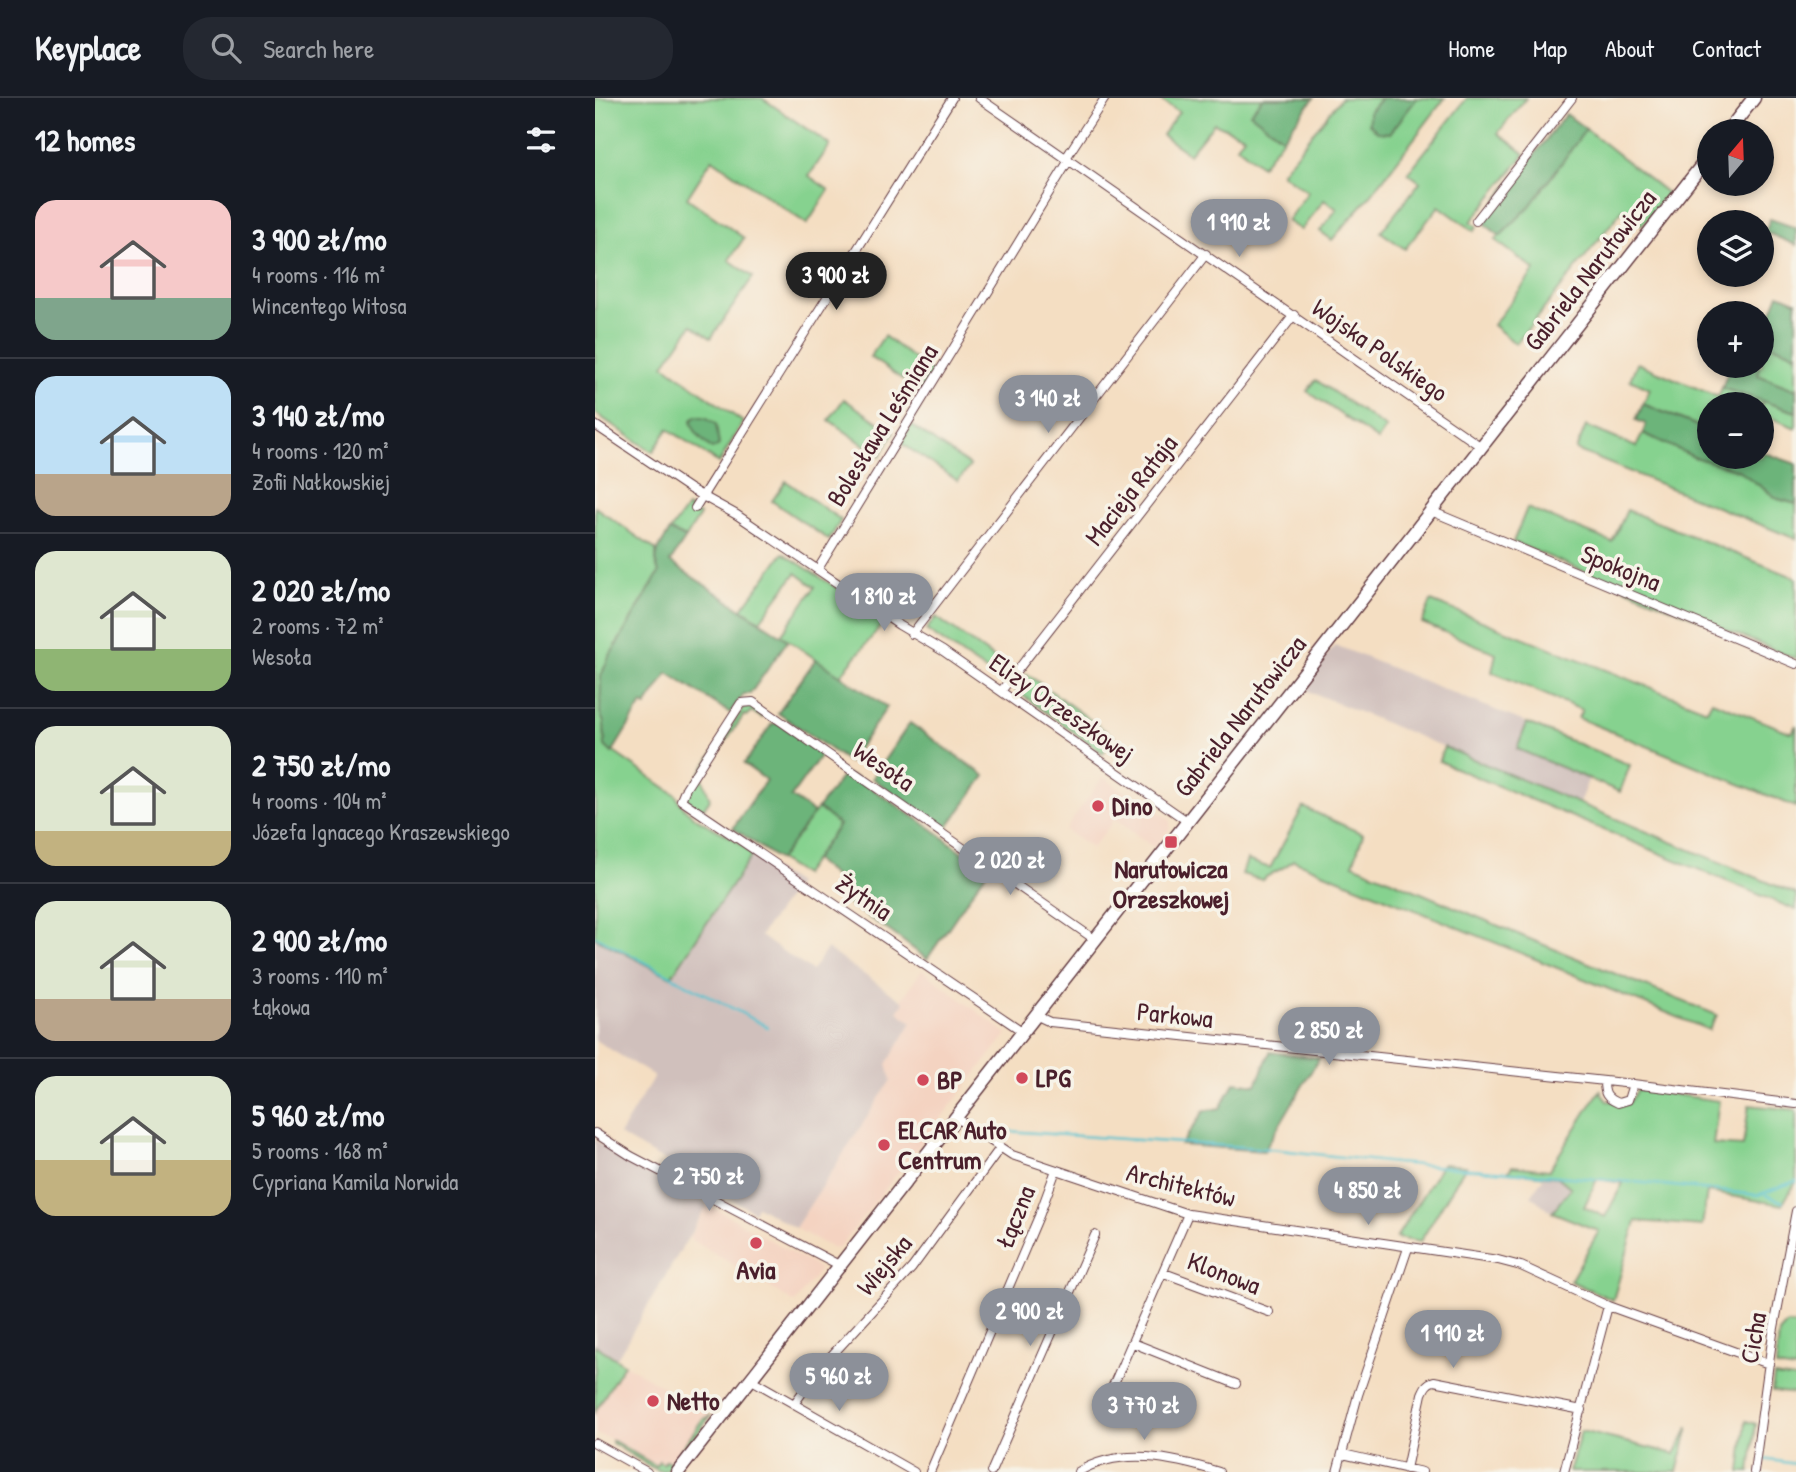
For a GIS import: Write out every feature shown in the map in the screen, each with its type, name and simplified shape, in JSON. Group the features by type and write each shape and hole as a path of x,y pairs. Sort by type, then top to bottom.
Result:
{"main road":[{"path":"1737,119 1754,98"},
{"name":"Gabriela Narutowicza","path":"678,1472 1697,171"}],"street":[{"path":"695,508 952,98"},
{"name":"Wojska Polskiego","path":"979,98 1480,446"},
{"name":"Bolesława Leśmiana","path":"818,569 1105,98"},
{"path":"1476,221 1571,98"},
{"path":"912,634 1206,254"},
{"name":"Macieja Rataja","path":"1002,690 1294,315"},
{"name":"Elizy Orzeszkowej","path":"595,425 818,569 912,634 1002,690 1187,821"},
{"name":"Spokojna","path":"1430,511 1796,664"},
{"name":"Wesoła","path":"681,800 741,703 753,702 1094,939"},
{"name":"Żytnia","path":"681,800 1023,1031"},
{"name":"Parkowa","path":"1035,1015 1050,1022 1796,1104"},
{"path":"1604,1081 1607,1097 1618,1103 1628,1100 1633,1084"},
{"name":"Architektów","path":"955,1117 1012,1155 1188,1214 1498,1260 1521,1266 1608,1307 1769,1364"},
{"path":"595,1133 631,1156 839,1265"},
{"name":"Wiejska","path":"794,1404 821,1367 912,1268 1000,1147"},
{"name":"Łączna","path":"930,1472 1056,1170"},
{"name":"Cicha","path":"1754,1472 1773,1334 1796,1211"},
{"path":"1105,1404 1188,1214"},
{"path":"991,1472 1095,1235"},
{"path":"1337,1472 1358,1395 1408,1248"},
{"name":"Klonowa","path":"1164,1273 1269,1312"},
{"path":"1564,1472 1608,1307"},
{"path":"1133,1343 1236,1384"},
{"path":"750,1379 914,1472"},
{"path":"1406,1469 1422,1394 1430,1382 1582,1410"},
{"path":"595,1443 646,1472"},
{"path":"1343,1454 1422,1472"},
{"path":"1077,1472 1099,1461 1136,1456 1160,1458 1219,1472"}],"shaded area":[{"path":"1335,645 1527,723 1517,749 1589,778 1579,803 1301,688"},
{"path":"1103,777 1170,820 1170,828 1154,848 1115,819 1092,848 1065,830"},
{"path":"752,855 797,884 760,936 812,971 827,949 904,1002 898,1012 912,1022 887,1064 891,1080 795,1228 757,1206 754,1212 619,1135 654,1076 595,1040 595,938 671,976"},
{"path":"922,970 1007,1034 842,1244 832,1248 795,1228 891,1080 887,1064 912,1022 898,1012 904,1002 901,1000"},
{"path":"595,1140 708,1204 617,1358 595,1345"},
{"path":"1545,1175 1558,1177 1572,1187 1552,1212 1531,1196"},
{"path":"708,1204 820,1269 795,1303 689,1238"},
{"path":"624,1364 711,1415 701,1420 671,1463 657,1466 609,1438 595,1434 595,1412"}],"green space":[{"path":"595,98 762,98 830,145 809,176 829,190 807,224 712,159 687,198 744,238 729,260 753,277 711,338 692,325 664,365 743,422 719,463 668,429 653,452 595,413"},
{"path":"1157,98 1263,98 1251,113 1283,138 1261,166 1237,146 1244,136 1214,123 1189,154 1162,135 1179,112"},
{"path":"1263,98 1314,98 1283,138 1250,113"},
{"path":"1341,98 1381,98 1369,112 1390,133 1417,98 1445,98 1371,195 1332,240 1320,231 1337,209 1324,200 1301,230 1287,221 1308,192 1281,173"},
{"path":"1381,98 1417,98 1390,133 1378,132 1369,124 1369,112"},
{"path":"1467,98 1526,98 1498,133 1525,154 1471,222 1477,226 1474,231 1439,206 1405,249 1381,232 1420,182 1408,173"},
{"path":"1566,114 1586,129 1530,206 1500,236 1486,225 1485,215"},
{"path":"1586,129 1668,194 1642,225 1623,209 1516,344 1493,325 1535,270 1495,240 1532,201"},
{"path":"1774,220 1796,228 1796,245 1774,236"},
{"path":"1779,294 1796,301 1796,354 1774,346 1774,306"},
{"path":"884,336 932,372 921,392 870,357"},
{"path":"1774,346 1796,354 1796,390 1765,378 1774,378"},
{"path":"1637,363 1706,392 1697,392 1697,426 1643,404 1650,389 1630,380"},
{"path":"1726,378 1766,378 1796,390 1796,412 1774,405 1774,392 1734,392 1722,388"},
{"path":"1316,380 1386,428 1378,440 1307,391"},
{"path":"844,399 894,433 880,456 829,420"},
{"path":"1643,404 1697,426 1697,458 1643,433 1646,424 1636,420"},
{"path":"1774,405 1796,412 1796,428 1774,419"},
{"path":"696,416 707,418 716,424 719,445 712,449 699,436 691,421"},
{"path":"911,425 970,466 958,481 901,443"},
{"path":"1586,426 1636,447 1643,433 1697,458 1697,469 1738,470 1778,499 1796,504 1796,539 1576,450"},
{"path":"1774,456 1796,464 1796,504 1778,499 1735,469 1774,469"},
{"path":"786,481 841,520 829,540 772,501"},
{"path":"595,507 656,550 659,573 608,659 600,713 604,723 605,746 676,795 693,816 737,841 752,855 671,977 595,938"},
{"path":"687,507 700,515 686,538 670,531"},
{"path":"1527,508 1612,542 1627,510 1796,578 1796,659 1513,542"},
{"path":"670,531 686,538 670,562 788,640 750,694 744,694 730,713 668,673 646,706 642,704 612,753 605,746 604,723 600,713 601,676 608,659 659,573 657,556"},
{"path":"783,553 886,620 840,676 781,635 815,587 796,573 760,621 742,609"},
{"path":"1431,601 1707,710 1712,701 1792,733 1796,725 1796,807 1578,718 1582,710 1492,672 1496,653 1422,623"},
{"path":"936,617 1008,668 998,679 926,630"},
{"path":"816,659 887,707 849,762 778,713"},
{"path":"1027,674 1114,737 1103,753 1015,690"},
{"path":"751,705 765,714 762,718 751,711 747,716 744,715 702,776 710,799 701,812 686,801 687,793 743,708"},
{"path":"779,723 819,751 820,756 791,797 814,813 779,860 733,828 766,780 744,764 772,724"},
{"path":"910,723 985,776 945,830 872,778"},
{"path":"1527,723 1630,765 1620,792 1517,749"},
{"path":"1444,747 1796,894 1796,910 1439,761"},
{"path":"844,774 856,778 932,829 987,871 927,959 831,893 839,880 814,860 839,825 818,808"},
{"path":"1303,807 1363,834 1353,864 1717,1015 1709,1030 1293,860 1262,880 1242,874 1247,860 1270,868"},
{"path":"818,808 839,824 803,875 779,860"},
{"path":"1270,1052 1319,1058 1264,1151 1181,1145 1204,1111 1220,1108 1235,1082 1256,1085"},
{"path":"1601,1089 1600,1092 1607,1101 1630,1102 1638,1089 1719,1101 1713,1144 1743,1146 1749,1105 1796,1110 1796,1182 1782,1205 1707,1192 1702,1226 1636,1221 1613,1300 1570,1281 1599,1231 1552,1212 1571,1188 1558,1177 1508,1172 1512,1166 1549,1170","holes":["1597,1179 1623,1183 1605,1217 1584,1207"]},
{"path":"1442,1164 1466,1166 1420,1242 1396,1238"},
{"path":"1787,1324 1796,1325 1796,1370 1776,1367 1779,1333"},
{"path":"595,1345 624,1364 595,1412"},
{"path":"1774,1376 1796,1379 1796,1394 1772,1391"},
{"path":"711,1415 675,1463 664,1471 656,1470 612,1443 612,1440 656,1466 659,1461 663,1464 666,1460 671,1463 702,1420"},
{"path":"1746,1421 1756,1424 1750,1472 1740,1472"},
{"path":"1689,1427 1677,1472 1569,1472 1581,1431 1675,1454"}],"waterway":[{"path":"595,936 768,1027"},
{"path":"1007,1131 1271,1149 1395,1163 1632,1182"},
{"path":"1635,1182 1758,1195 1796,1181"},
{"path":"1766,1195 1783,1202"},
{"path":"1763,1459 1796,1464"}],"place":[{"name":"Dino","path":"1098,806"},
{"name":"Narutowicza Orzeszkowej","path":"1171,842"},
{"name":"LPG","path":"1022,1078"},
{"name":"BP","path":"923,1080"},
{"name":"ELCAR Auto Centrum","path":"884,1145"},
{"name":"Avia","path":"756,1243"},
{"name":"Netto","path":"653,1401"}]}
